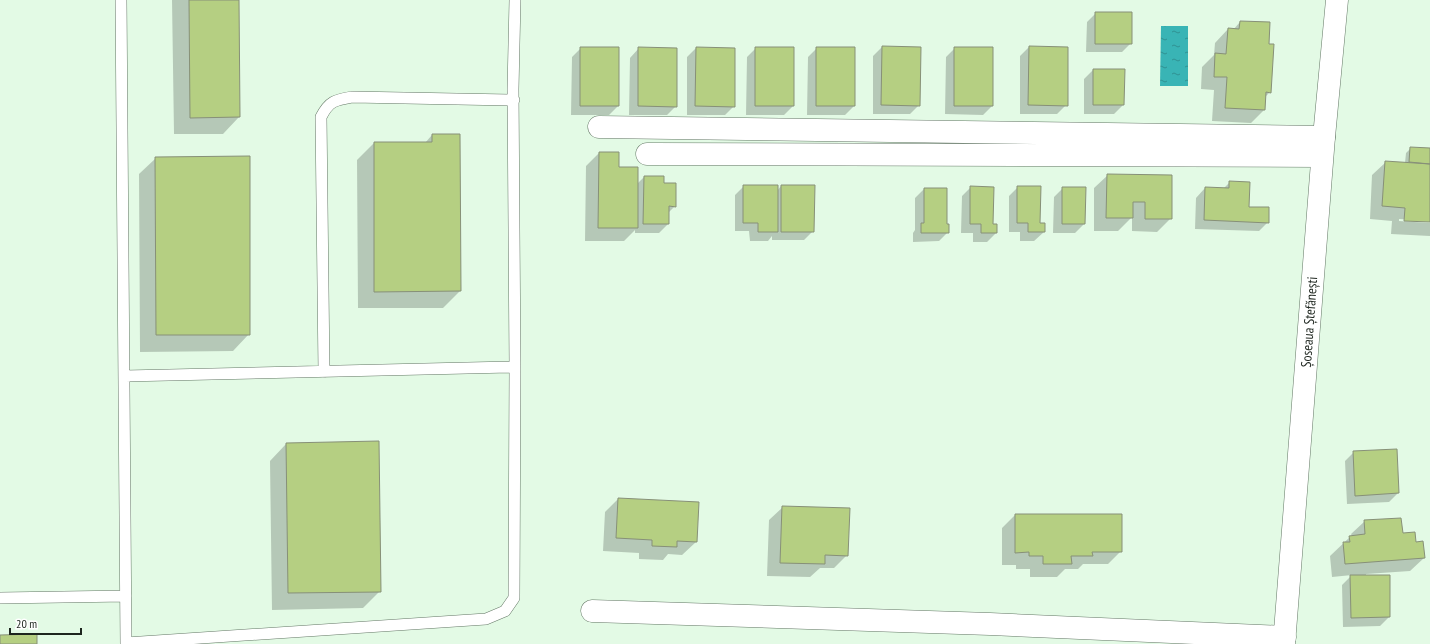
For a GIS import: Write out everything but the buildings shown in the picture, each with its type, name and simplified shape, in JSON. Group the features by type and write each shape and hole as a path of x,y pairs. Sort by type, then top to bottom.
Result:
{"street":[{"name":"Șoseaua Ștefănești","path":"1284,640 1323,147 1337,0"},
{"path":"599,127 1323,147"},
{"path":"647,154 1323,147"},
{"path":"592,611 990,624 1284,640"}],"lane":[{"path":"121,0 126,643 486,619 505,611 514,598 515,0"},
{"path":"324,372 321,117 326,106 336,100 352,98 514,100"},
{"path":"124,376 515,367"},
{"path":"0,598 126,596"}],"water":[{"path":"1161,26 1188,26 1188,86 1160,86"}]}
